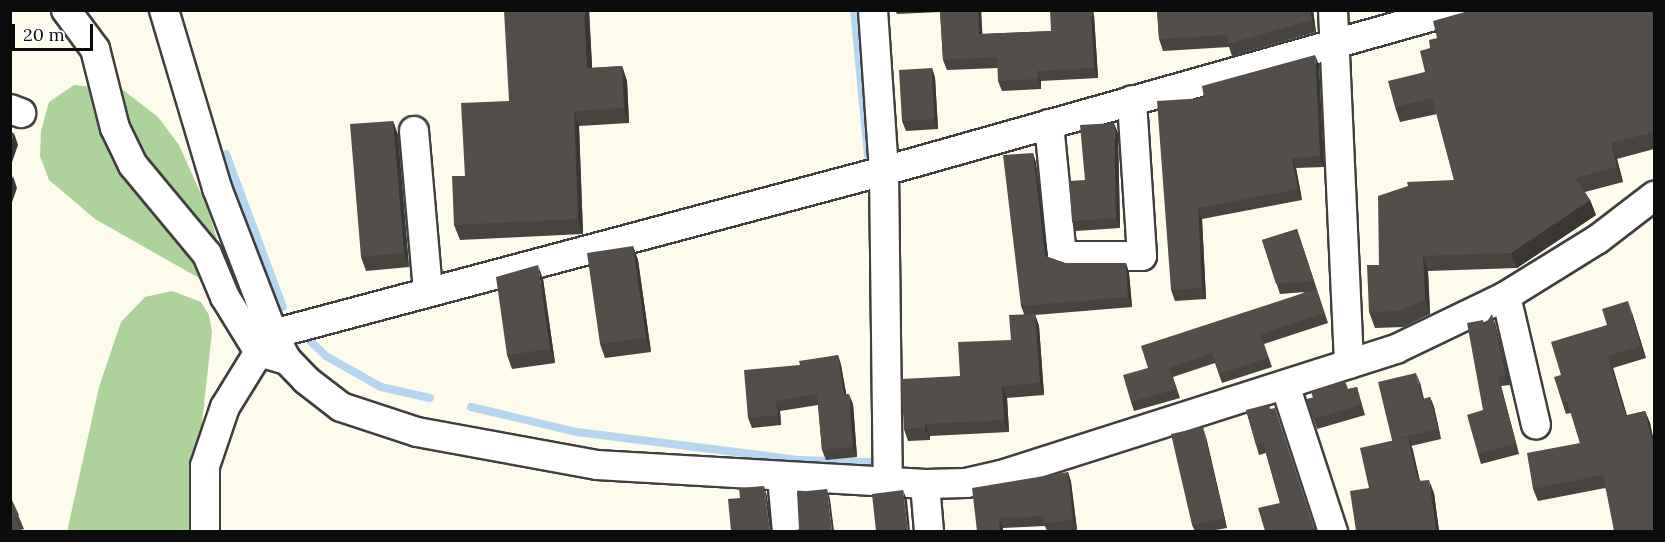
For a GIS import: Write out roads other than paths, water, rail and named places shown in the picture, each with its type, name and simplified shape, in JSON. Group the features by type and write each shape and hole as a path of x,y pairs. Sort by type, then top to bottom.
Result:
{"street":[{"path":"66,10 95,49 115,128 133,165 207,254 225,297 266,343 306,380 341,407 417,432 597,465 925,484 966,483 1001,475 1285,385 1427,336 1506,296 1598,239 1654,196"},
{"path":"164,10 266,343"},
{"path":"873,10 884,171 888,483"},
{"path":"1333,10 1349,364"},
{"path":"205,531 205,466 225,407 266,343 428,292 884,171 1455,10"},
{"path":"1049,124 1062,256 1142,256 1132,100"},
{"path":"414,131 428,292"},
{"path":"1506,296 1536,425"},
{"path":"1285,385 1333,531"},
{"path":"782,477 787,531"},
{"path":"925,484 929,531"}],"waterway":[{"path":"854,10 868,155"},
{"path":"226,154 283,307"},
{"path":"306,334 303,334 326,356 381,387 430,398"},
{"path":"471,407 577,432 800,460 869,462"}]}
